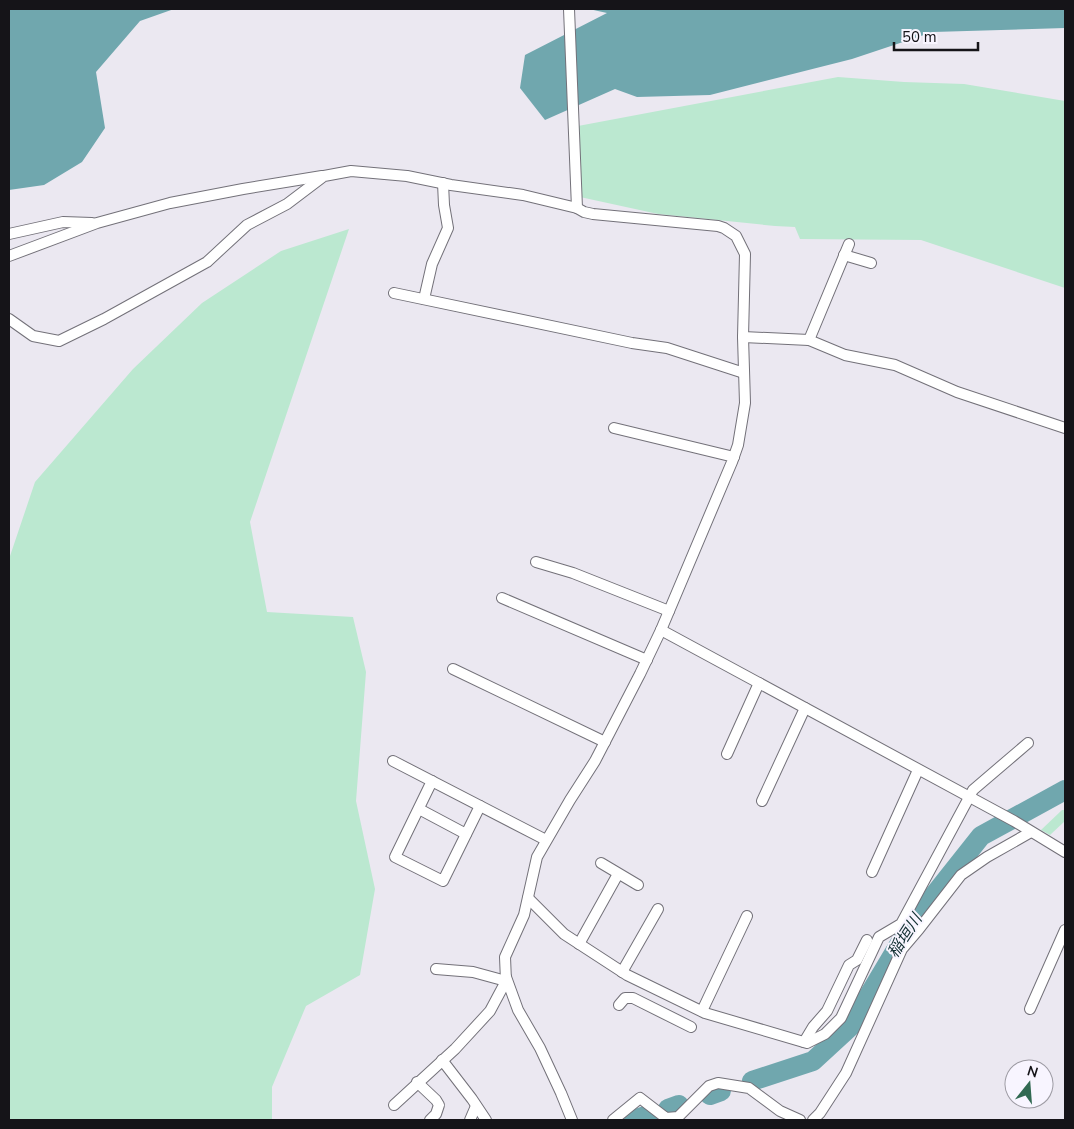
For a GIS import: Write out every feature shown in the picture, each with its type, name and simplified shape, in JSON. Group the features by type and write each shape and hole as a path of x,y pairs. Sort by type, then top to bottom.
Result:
{"street":[{"path":"569,9 576,208"},
{"path":"9,256 97,223 170,203 351,171 407,176 523,195 593,214 718,226 736,236 745,254 744,402 742,424 734,456 647,660 595,761 546,840 537,858 524,915 505,957 505,977 518,1010 540,1048 562,1093 572,1120"},
{"path":"9,320 33,336 59,340 104,319 208,262 247,225 287,204 324,176"},
{"path":"424,299 432,264 448,228 443,183"},
{"path":"9,234 62,222 97,223"},
{"path":"809,340 849,244"},
{"path":"844,255 871,263"},
{"path":"394,293 632,343 667,348 744,373"},
{"path":"743,337 809,340 844,355 895,365 957,392 1065,428"},
{"path":"614,428 734,456"},
{"path":"536,562 669,611"},
{"path":"502,598 647,660"},
{"path":"661,630 1014,821 1065,852"},
{"path":"453,669 605,742"},
{"path":"727,754 759,683"},
{"path":"762,801 805,708"},
{"path":"528,898 564,934 622,972 645,984 702,1012 807,1043 825,1034 841,1018 878,937 901,924 972,790 1028,743"},
{"path":"393,761 546,840"},
{"path":"872,872 918,770"},
{"path":"432,781 395,857 443,881 480,806"},
{"path":"419,809 466,834"},
{"path":"813,1120 820,1113 846,1073 902,949 961,875 987,857 1031,832"},
{"path":"601,863 638,885"},
{"path":"579,944 618,874"},
{"path":"622,972 658,909"},
{"path":"702,1012 747,916"},
{"path":"1030,1010 1065,930"},
{"path":"804,1042 826,1011 849,966 857,960 867,940"},
{"path":"436,968 505,977"},
{"path":"394,1104 455,1049 490,1011 505,977"},
{"path":"638,1001 645,984"},
{"path":"619,1005 625,998 633,998 691,1027"},
{"path":"442,1060 486,1120"},
{"path":"417,1082 436,1100 439,1106 436,1114 430,1120"},
{"path":"613,1120 640,1098 666,1118 678,1117 709,1086 718,1083 749,1088 780,1111 800,1120"},
{"path":"470,1120 476,1106"}],"green space":[{"path":"838,77 964,84 1065,101 1065,288 921,240 800,239 795,227 658,214 580,197 578,126"},
{"path":"349,229 250,522 267,612 353,617 366,672 356,801 375,889 360,975 306,1006 272,1087 272,1120 9,1120 9,559 35,482 133,369 202,303 281,251"},
{"path":"1062,810 1065,810 1065,821 1050,835 1041,830"}],"water":[{"path":"9,9 174,9 140,21 96,72 105,128 82,162 44,185 9,190"},
{"path":"589,9 1065,9 1065,28 933,32 852,59 710,95 637,97 615,89 545,120 520,88 525,55 607,13"}],"waterway":[{"name":"稲垣川","path":"752,1081 813,1061 850,1027 912,923 981,836 1065,790"},
{"name":"稲垣川","path":"710,1095 721,1091"},
{"name":"稲垣川","path":"668,1109 679,1105"},
{"name":"稲垣川","path":"634,1120 648,1115"}]}
